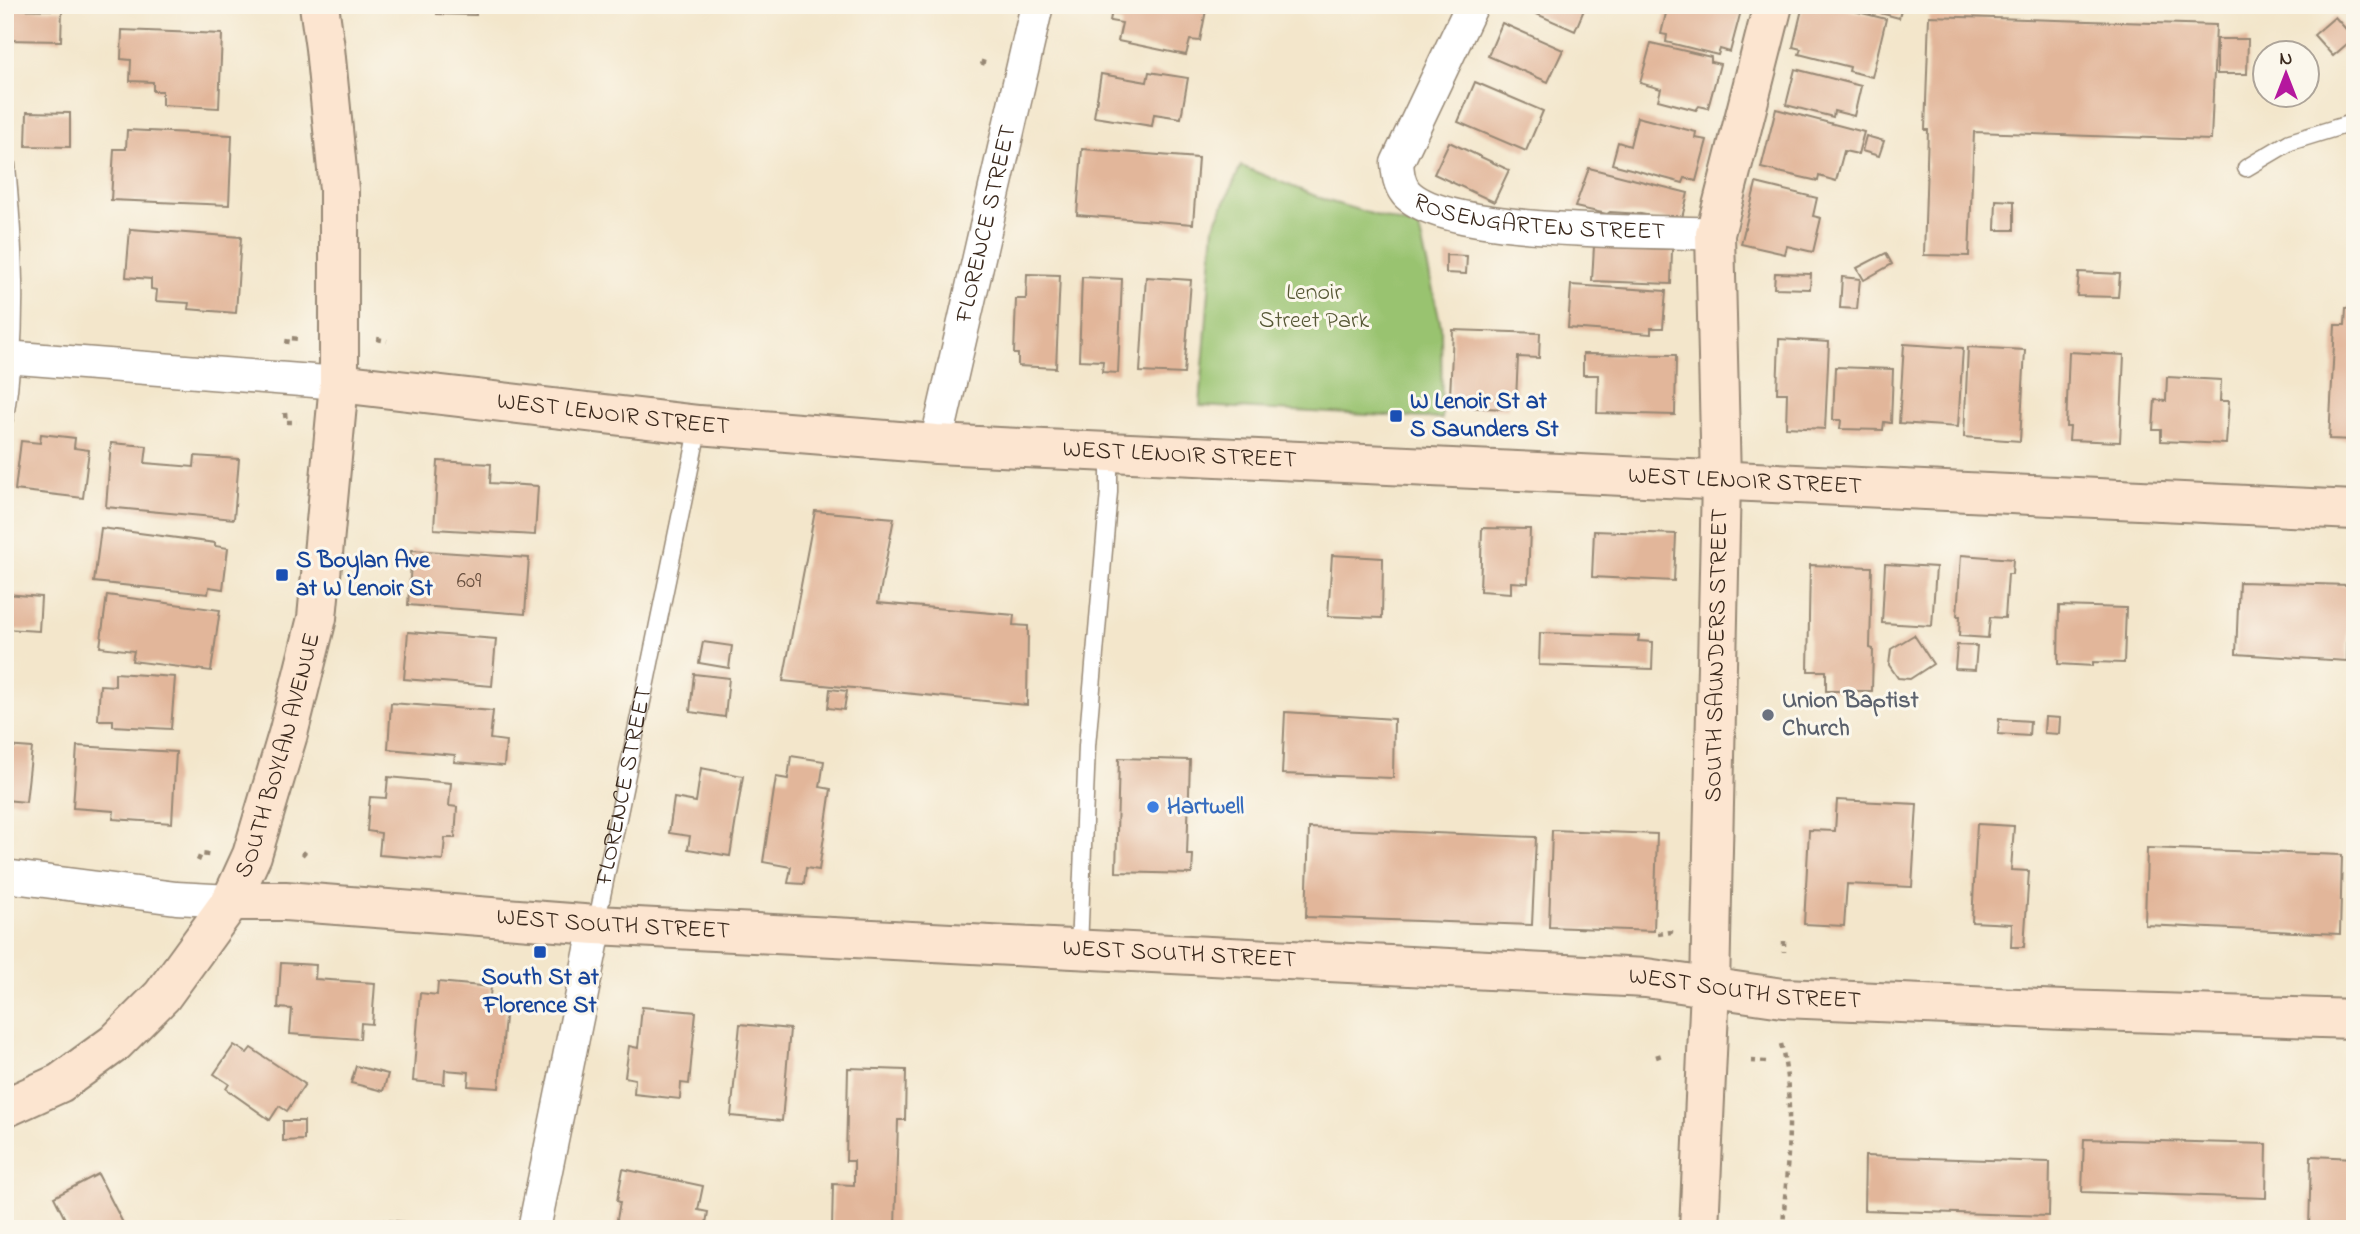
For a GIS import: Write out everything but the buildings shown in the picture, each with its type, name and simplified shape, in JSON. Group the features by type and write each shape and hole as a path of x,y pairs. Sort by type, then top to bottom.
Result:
{"street":[{"name":"SOUTH BOYLAN AVENUE","path":"5,1108 60,1083 115,1043 162,996 231,901 252,855 288,734 317,618 339,383 339,190 326,48 318,5"},
{"name":"FLORENCE STREET","path":"936,444 1037,5"},
{"name":"ROSENGARTEN STREET","path":"1472,5 1397,163 1399,180 1406,193 1419,202 1466,219 1529,227 1715,234"},
{"name":"SOUTH SAUNDERS STREET","path":"1699,1229 1710,988 1721,480 1715,234 1773,5"},
{"name":"WEST LENOIR STREET","path":"9,357 339,383 699,425 936,444 2355,510"},
{"name":"WEST SOUTH STREET","path":"5,876 176,898 285,901 596,925 1646,978 1783,998 2355,1019"},
{"name":"FLORENCE STREET","path":"534,1229 596,925"}],"lane":[{"path":"2246,168 2290,142 2355,122"},
{"path":"5,145 12,209 15,319 9,357 5,418"},
{"name":"FLORENCE STREET","path":"596,925 699,425"},
{"path":"1079,949 1087,746 1109,492 1109,453"}],"path":[{"path":"982,65 985,56"},
{"path":"376,339 387,341"},
{"path":"302,855 309,848"},
{"path":"198,861 201,853"},
{"path":"1658,934 1671,932"},
{"path":"1784,941 1784,953"},
{"path":"1781,1044 1786,1063 1789,1107 1783,1229"},
{"path":"1656,1056 1665,1054"},
{"path":"1751,1061 1767,1062"}],"green space":[{"name":"Lenoir Street Park","path":"1241,166 1328,201 1419,228 1441,326 1442,419 1200,406 1214,226"}],"place":[{"name":"W Lenoir St at S Saunders St","path":"1396,416"},
{"name":"S Boylan Ave at W Lenoir St","path":"282,575"},
{"name":"Union Baptist Church","path":"1768,715"},
{"name":"Hartwell","path":"1153,807"},
{"name":"South St at Florence St","path":"540,952"}]}
